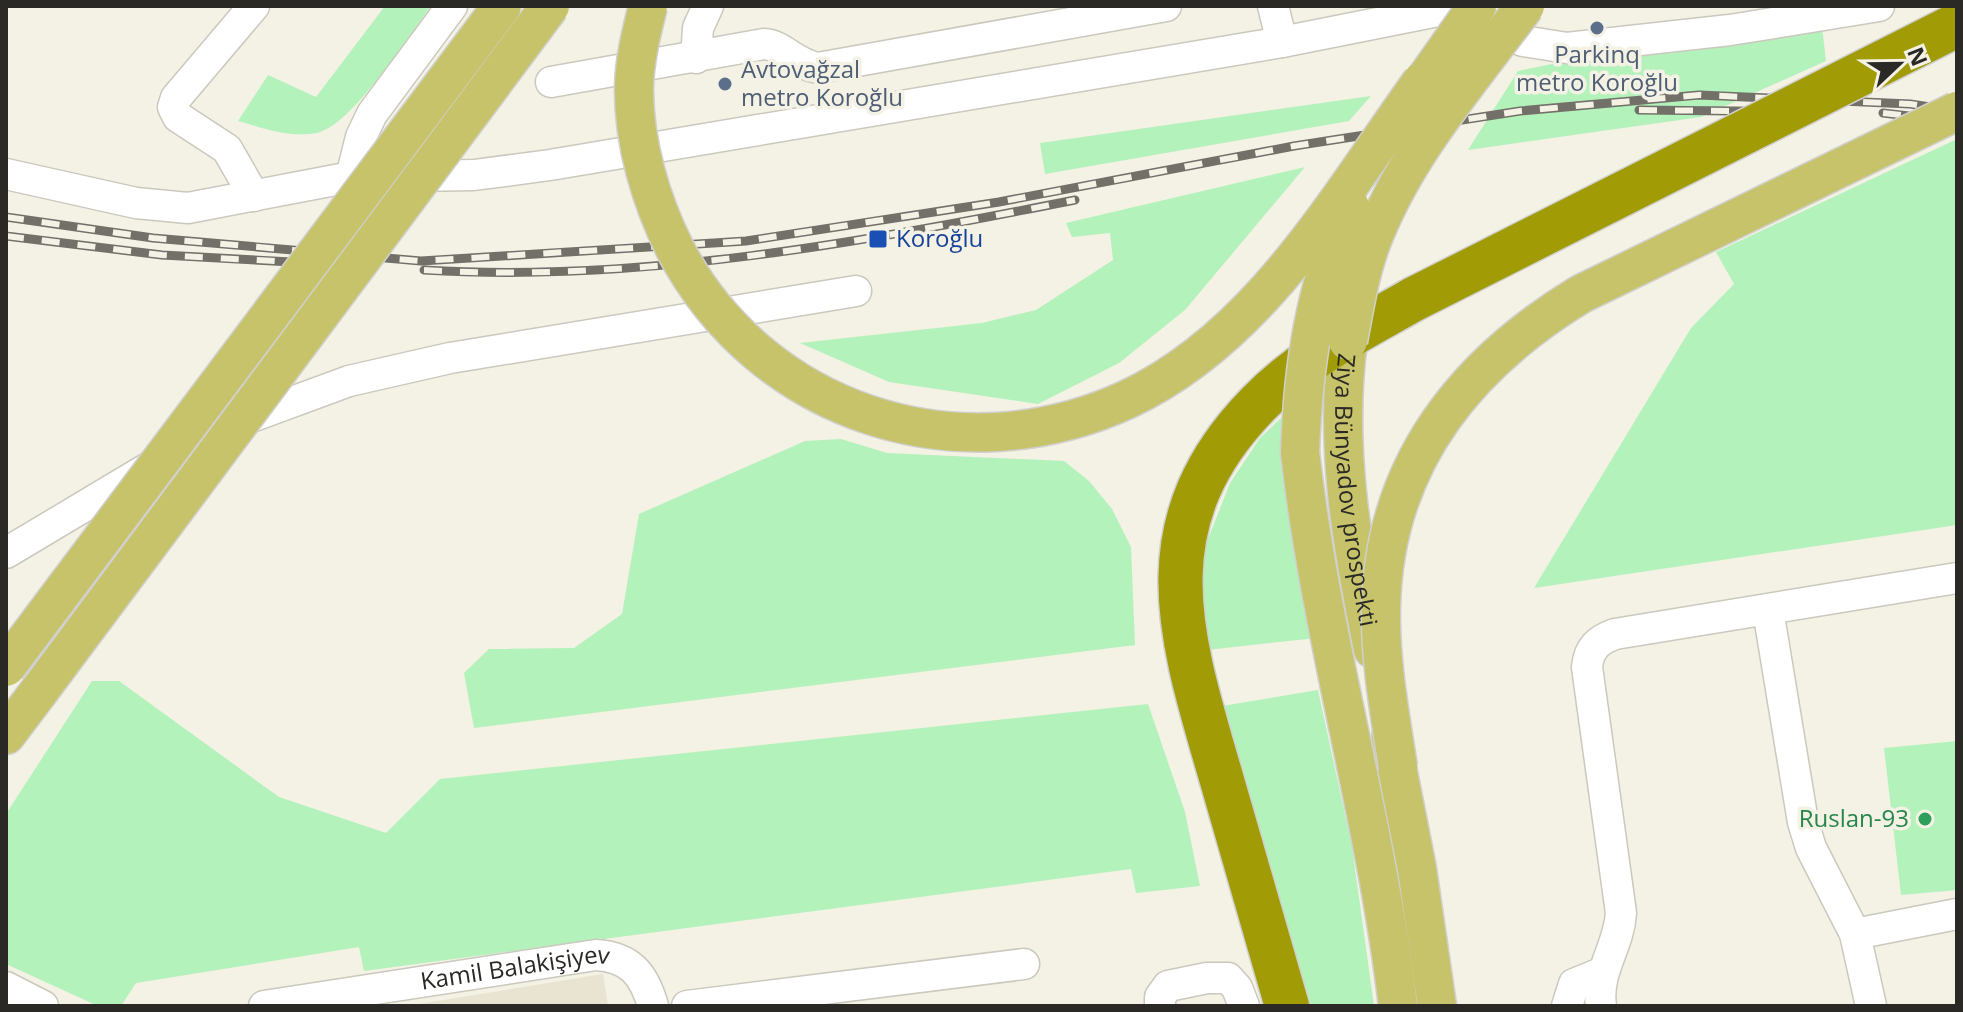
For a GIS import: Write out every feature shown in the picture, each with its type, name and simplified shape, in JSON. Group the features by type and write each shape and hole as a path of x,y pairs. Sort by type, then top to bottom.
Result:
{"highway":[{"path":"1287,1006 1186,654 1178,589 1191,514 1209,472 1258,404 1314,357 1414,299 1957,25"}],"main road":[{"path":"6,667 502,6"},
{"path":"6,735 550,6"},
{"path":"648,6 638,49 634,91 638,133 660,219 705,299 750,348 782,374 841,405 892,423 926,430 1000,431 1091,413 1126,400 1207,350 1290,263 1422,81"},
{"name":"Ziya Bünyadov prospekti","path":"1435,988 1398,767 1350,531 1341,446 1341,394 1358,285 1391,198 1415,155 1525,6"},
{"name":"Ziya Bünyadov prospekti","path":"1396,989 1368,816 1318,578 1300,452 1302,391 1310,327 1329,256 1355,195 1462,7"},
{"path":"1398,767 1381,628 1384,566 1398,504 1417,459 1436,424 1462,389 1497,353 1545,316 1581,294 1957,111"}],"street":[{"path":"254,6 176,98 173,107 178,117 227,149 254,196"},
{"path":"351,177 361,137 372,114 452,6"},
{"path":"696,58 698,28 708,6"},
{"path":"551,82 773,45 800,65 818,68 1166,6"},
{"path":"1273,6 1282,42"},
{"path":"6,174 169,208 254,196 351,177 474,175 550,165 1282,42 1462,7 1523,41 1567,48 1730,30 1878,6"},
{"path":"6,553 205,434 349,381 450,358 856,291"},
{"path":"1601,1006 1601,973 1620,935 1621,913 1588,654 1595,644 1615,634 1957,578"},
{"path":"1768,610 1803,822 1811,848 1855,934 1871,1006"},
{"path":"1855,934 1957,914"},
{"name":"Kamil Balakişiyev","path":"264,1006 596,955 622,959 642,977 653,1006"},
{"path":"687,1006 1024,964"},
{"path":"1567,1006 1574,984 1601,973"},
{"path":"1160,1006 1160,997 1168,986 1207,978 1228,978 1237,988 1244,1006"},
{"path":"6,987 43,1006"}],"shaded area":[{"path":"603,974 608,1006 407,1006"}],"green space":[{"path":"385,6 431,6 378,78 331,127 317,133 297,134 238,121 268,75 316,97"},
{"path":"1822,27 1826,61 1701,117 1468,150 1518,71 1576,59"},
{"path":"1371,96 1349,121 1045,174 1040,143"},
{"path":"1957,139 1957,525 1534,588 1691,328 1734,284 1716,252"},
{"path":"1305,167 1185,310 1119,363 1038,404 889,382 800,343 982,323 1036,310 1113,260 1110,233 1072,237 1066,223"},
{"path":"1285,414 1316,638 1207,650 1199,562 1230,483 1260,438"},
{"path":"841,439 887,453 1064,461 1089,481 1112,509 1131,547 1135,645 474,728 464,673 489,649 574,648 622,614 639,514 805,441"},
{"path":"92,681 119,681 279,797 386,833 440,779 1148,704 1185,812 1200,886 1136,893 1131,869 364,971 359,947 136,983 121,1006 98,1006 6,964 6,814"},
{"path":"1318,690 1352,847 1374,1006 1302,1006 1216,707"},
{"name":"Ruslan-93","path":"1957,741 1957,890 1901,895 1884,748"}],"railway":[{"path":"6,217 153,238 421,261 746,241 999,202 1294,146 1520,111 1699,95 1910,104 1957,111"},
{"path":"1639,110 1823,112"},
{"path":"1883,113 1943,120"},
{"path":"424,270 506,272 670,265 833,244 1075,200"},
{"path":"6,236 162,255 329,264"}],"place":[{"name":"Parkinq metro Koroğlu","path":"1597,28"},
{"name":"Avtovağzal metro Koroğlu","path":"725,84"},
{"name":"Koroğlu","path":"878,239"},
{"name":"Ruslan-93","path":"1925,819"}]}
